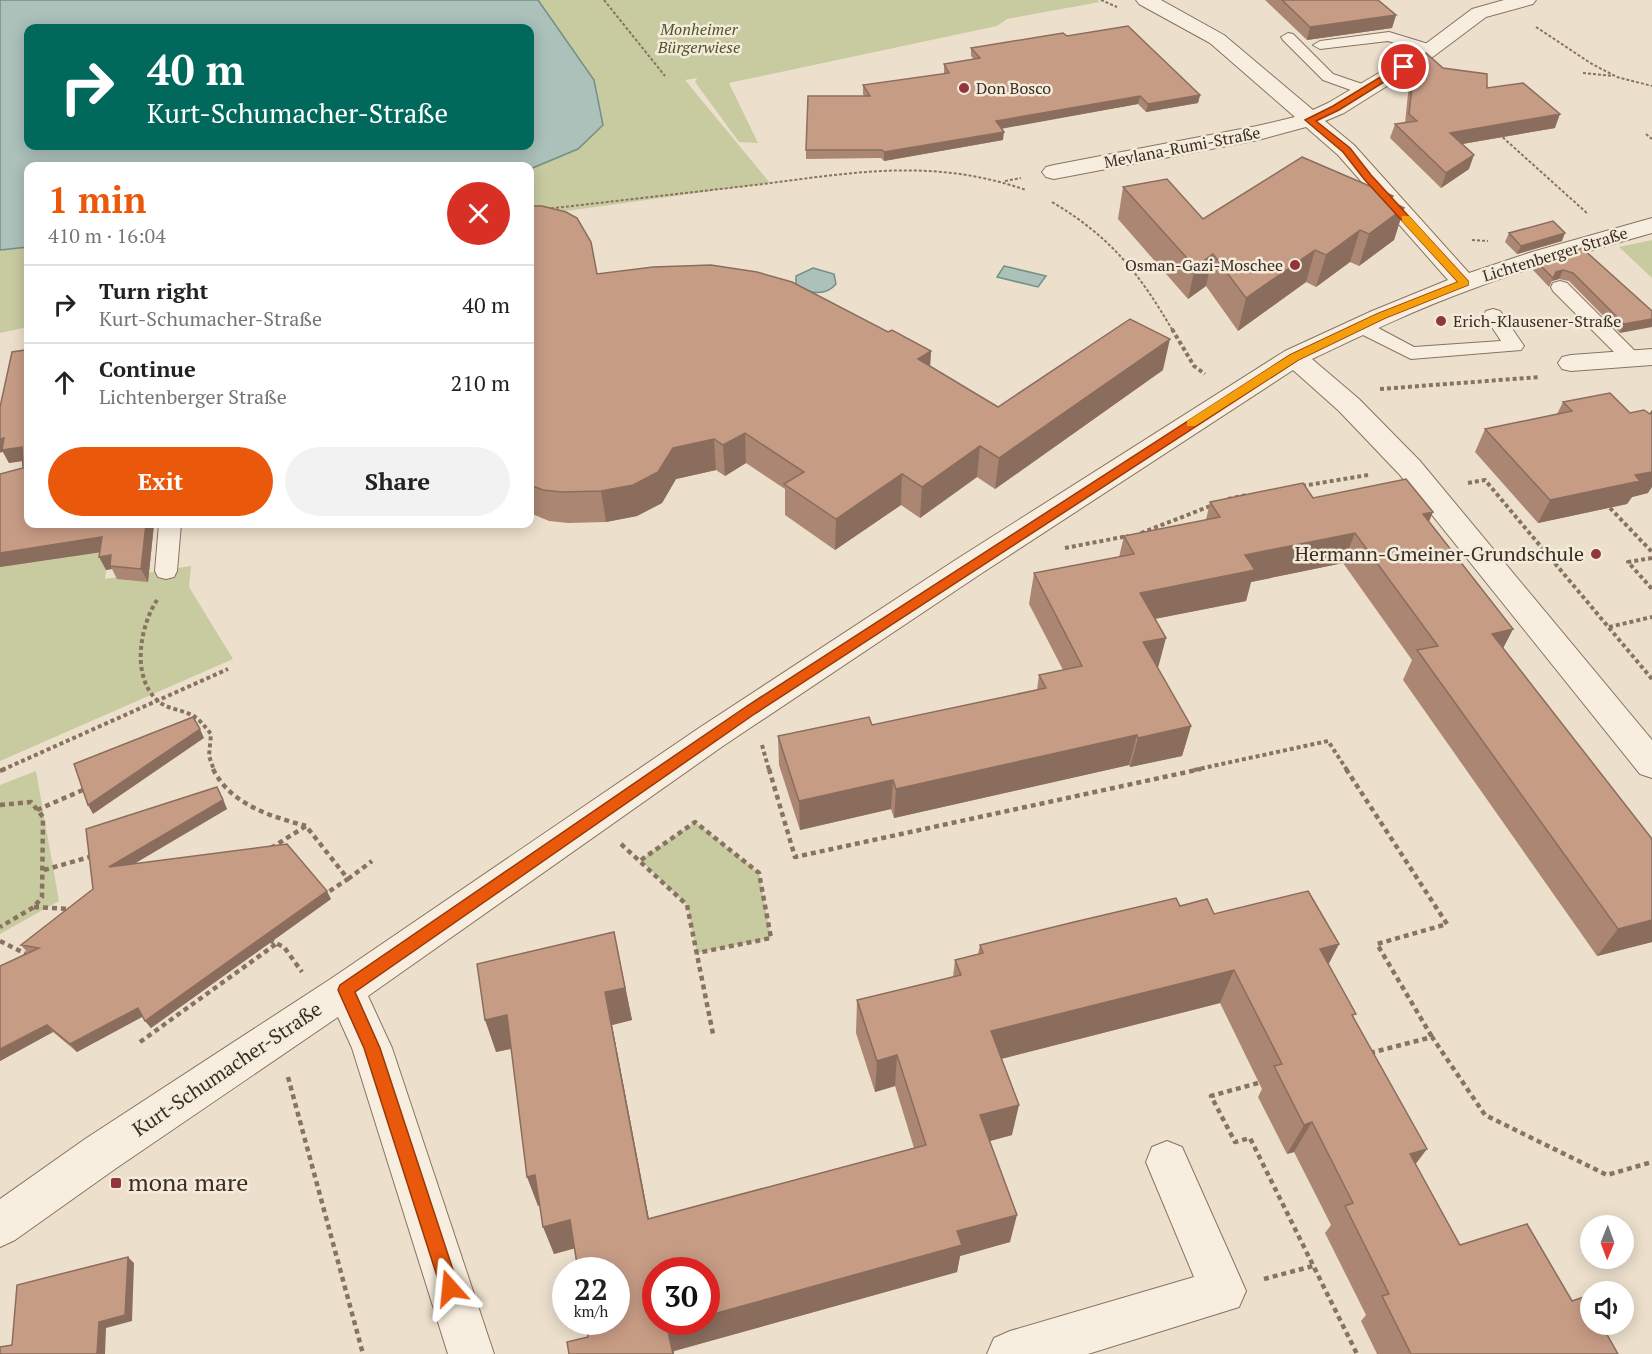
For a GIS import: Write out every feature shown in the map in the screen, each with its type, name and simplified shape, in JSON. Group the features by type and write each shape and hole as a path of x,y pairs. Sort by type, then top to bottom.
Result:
{"street":[{"path":"1146,0 1217,39 1346,150 1464,283"},
{"name":"Mevlana-Rumi-Straße","path":"1054,172 1258,134 1310,120 1336,108 1430,49 1479,13 1526,0"},
{"name":"Lichtenberger Straße","path":"1294,357 1360,326 1464,283 1652,225"},
{"path":"1294,357 1349,405 1410,468 1652,764"},
{"name":"Kurt-Schumacher-Straße","path":"0,1225 110,1147 335,997 752,709 1294,357"},
{"path":"1571,363 1641,358"},
{"path":"335,997 372,1048 471,1354"},
{"path":"1010,1354 1223,1291 1167,1162"}],"lane":[{"path":"1320,45 1389,36 1430,49"},
{"path":"1288,37 1328,77 1365,90"},
{"path":"1560,287 1641,358"},
{"path":"1360,326 1411,353 1514,346 1493,315"},
{"path":"166,571 170,528"}],"path":[{"path":"604,0 665,76"},
{"path":"1503,5 1592,64 1617,77"},
{"path":"1583,73 1617,77 1652,86"},
{"path":"1498,133 1612,236"},
{"path":"1646,134 1652,139"},
{"path":"541,209 850,173 923,169 1011,183 1032,192"},
{"path":"1042,197 1074,213 1107,238 1139,274 1194,366 1210,378 1245,388"},
{"path":"1465,235 1474,242 1496,241"},
{"path":"1349,405 1381,388 1560,375 1571,363"},
{"path":"1290,488 1410,468"},
{"path":"1058,549 1140,534 1234,497 1257,493"},
{"path":"1610,508 1652,552"},
{"path":"1652,558 1628,562 1652,589"},
{"path":"166,571 169,586 150,607 141,641 144,679 157,700 196,718 211,734 209,760 229,793 266,816 306,826 348,879"},
{"path":"1609,627 1652,617"},
{"path":"0,771 228,669"},
{"path":"752,709 795,857 1328,741 1448,924 1377,944 1432,1037 1485,1115 1607,1175 1652,1162"},
{"path":"37,810 85,789"},
{"path":"0,805 31,802 43,817 44,870 42,897 34,907 0,927"},
{"path":"590,820 641,860 687,905 713,1034"},
{"path":"641,860 695,822 759,873 771,938 697,953"},
{"path":"259,850 270,848 306,826"},
{"path":"44,870 94,856"},
{"path":"320,898 372,861"},
{"path":"34,907 76,909"},
{"path":"262,937 284,947 335,997"},
{"path":"0,941 26,954"},
{"path":"140,1042 276,944"},
{"path":"1367,1054 1432,1037"},
{"path":"265,1044 287,1076 363,1354"},
{"path":"1258,1083 1211,1096 1235,1142 1250,1138 1357,1354"}],"green space":[{"name":"Monheimer Bürgerwiese","path":"538,0 1097,0 1100,2 1007,19 997,26 729,83 758,143 739,142 695,82 697,78 685,80 770,183 534,215 534,167 578,149 594,80"},
{"path":"1652,240 1652,278 1619,247"},
{"path":"24,247 24,328 0,333 0,250"},
{"path":"59,528 119,528 108,558 105,579 191,566 189,587 233,659 0,761 0,567 54,559"},
{"path":"36,771 59,901 0,934 0,785"},
{"path":"695,822 759,873 771,938 697,953 687,905 640,860"}],"water":[{"path":"0,0 538,0 594,80 603,125 578,149 534,167 534,162 24,162 24,247 0,250"},
{"path":"1004,266 1046,276 1038,287 997,277"},
{"path":"813,268 834,274 836,284 827,291 817,293 796,286 796,276"}],"building":[{"path":"1282,0 1378,0 1396,15 1310,27"},
{"path":"1128,26 1200,95 1148,104 1140,96 996,121 1004,132 884,152 882,150 806,150 808,96 870,96 863,85 949,73 944,64 980,58 971,48 1063,33 1067,36"},
{"path":"1426,53 1443,68 1487,74 1487,88 1523,83 1560,114 1450,133 1474,155 1446,173 1395,124 1417,121 1409,114 1415,60"},
{"path":"1302,157 1393,196 1388,200 1404,208 1369,234 1360,230 1326,255 1315,250 1246,298 1213,254 1195,267 1123,187 1167,179 1203,219"},
{"path":"534,206 566,212 577,218 591,242 597,274 653,267 711,265 757,272 792,282 888,332 892,330 931,351 918,359 998,407 1130,319 1170,339 999,458 980,446 922,487 902,474 836,519 784,484 804,472 745,433 723,445 714,439 673,448 658,472 633,485 601,491 543,490 534,487"},
{"path":"1553,221 1565,233 1521,246 1509,233"},
{"path":"1582,248 1652,311 1652,319 1624,324 1573,273 1563,270 1556,272 1553,278 1537,262"},
{"path":"24,350 24,528 146,528 141,569 110,566 111,555 99,557 102,537 0,553 0,474 23,468 22,447 2,450 4,438 0,439 0,407 12,352"},
{"path":"1610,393 1630,413 1644,410 1650,414 1652,411 1652,472 1635,475 1640,481 1550,500 1485,429 1572,411 1563,402"},
{"path":"1406,479 1433,512 1423,514 1513,629 1492,634 1652,839 1652,920 1618,929 1417,650 1438,646 1355,533 1245,555 1255,570 1140,593 1166,638 1143,642 1191,726 1138,738 1137,735 896,789 893,780 799,801 778,736 869,717 872,725 1046,688 1039,675 1082,666 1034,573 1134,554 1124,536 1220,517 1210,502 1303,483 1313,498"},
{"path":"193,717 200,729 88,805 74,764"},
{"path":"217,787 223,800 109,867 287,844 327,891 145,1021 138,1008 70,1044 47,1025 0,1049 0,966 39,948 21,945 93,889 86,829"},
{"path":"1308,891 1339,944 1320,949 1356,1014 1352,1015 1427,1149 1410,1154 1460,1245 1527,1224 1572,1301 1580,1298 1580,1335 1607,1335 1618,1354 1411,1354 1382,1296 1389,1294 1345,1206 1353,1203 1312,1122 1304,1125 1274,1066 1282,1064 1234,970 991,1031 1019,1105 980,1115 1017,1215 957,1231 962,1245 720,1312 720,1257 642,1257 642,1335 669,1335 673,1354 569,1354 567,1342 588,1337 588,1335 630,1335 630,1257 576,1257 570,1220 543,1227 535,1175 527,1177 507,1015 485,1020 477,964 614,932 625,988 605,992 648,1219 926,1145 897,1055 877,1061 857,1000 961,975 955,960 983,953 980,945 1074,922 1176,898 1180,906 1207,899 1214,914"},
{"path":"128,1257 125,1315 99,1322 97,1354 0,1354 0,1347 12,1345 17,1285"}],"slow traffic":[{"path":"1191,424 1294,357 1381,316 1464,283 1405,219"}],"place":[{"name":"Don Bosco","path":"964,88"},
{"name":"Osman-Gazi-Moschee","path":"1295,265"},
{"name":"Erich-Klausener-Straße","path":"1441,321"},
{"name":"Hermann-Gmeiner-Grundschule","path":"1596,554"},
{"name":"mona mare","path":"116,1183"}],"route":[{"path":"450,1288 372,1048 346,990 526,863 752,709 1294,357 1381,316 1464,283 1346,150 1310,120 1336,108 1404,67"}]}
